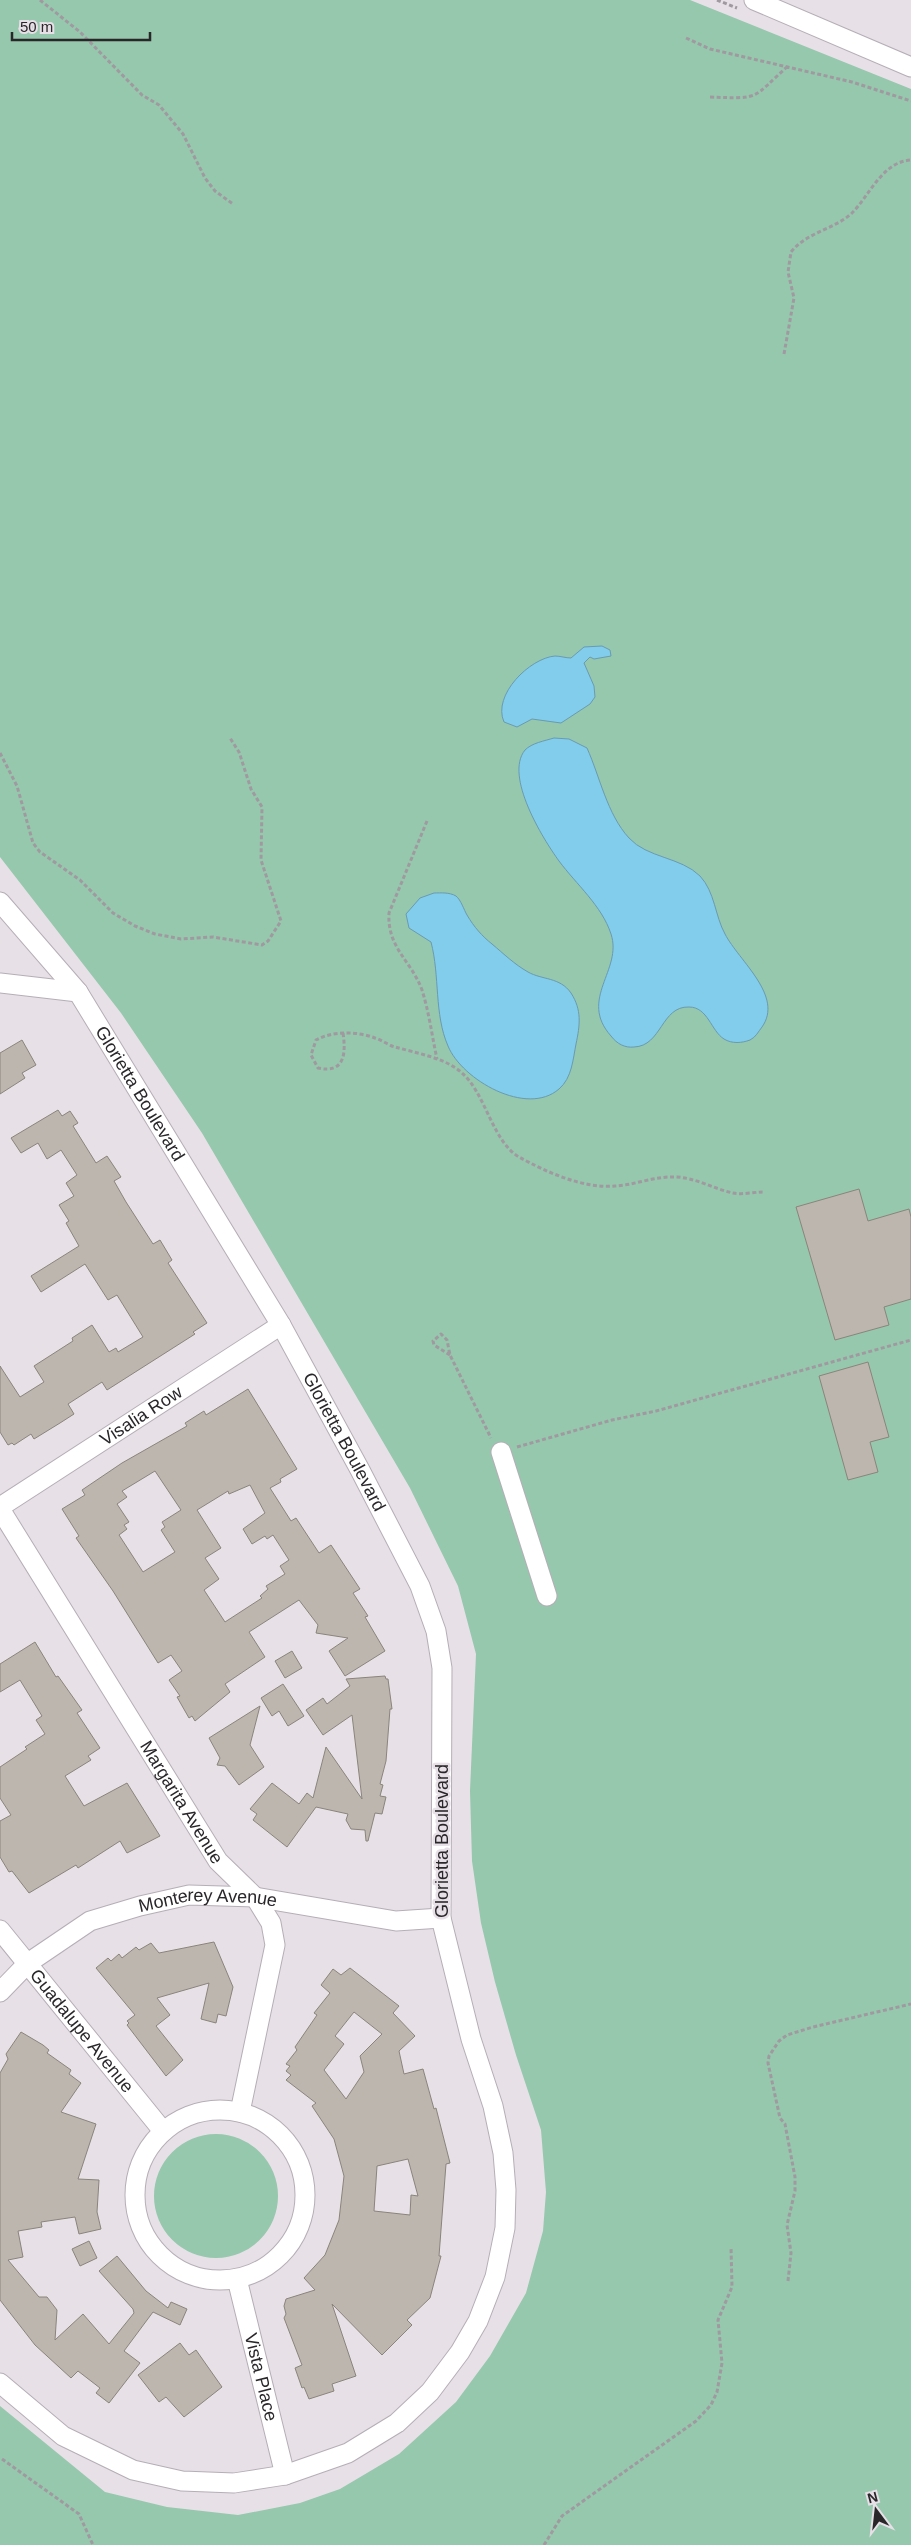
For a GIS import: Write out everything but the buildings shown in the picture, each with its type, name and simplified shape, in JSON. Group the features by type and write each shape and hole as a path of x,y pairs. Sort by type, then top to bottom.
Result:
{"street":[{"path":"754,0 911,67"},
{"name":"Glorietta Boulevard","path":"0,902 78,992 281,1325 360,1470 420,1586 436,1631 442,1668 441,1918 470,2039 493,2106 503,2153 506,2190 505,2228 496,2277 478,2321 460,2352 430,2392 396,2423 348,2453 286,2475 226,2483 182,2481 133,2470 62,2436 0,2383"},
{"path":"0,982 78,992"},
{"name":"Visalia Row","path":"0,1508 281,1325"},
{"path":"501,1452 547,1596"},
{"name":"Margarita Avenue","path":"0,1508 218,1861 255,1897 272,1923 275,1946 240,2112"},
{"name":"Monterey Avenue","path":"0,1992 28,1963 90,1922 140,1906 189,1895 255,1897 396,1921 441,1918"},
{"name":"Guadalupe Avenue","path":"0,1930 163,2131"},
{"path":"213,2110 240,2112 267,2124 288,2143 301,2168 306,2196 300,2225 286,2250 264,2268 237,2279 209,2280 182,2272 160,2256 143,2233 135,2207 136,2179 146,2153 163,2131 187,2117 213,2110"},
{"name":"Vista Place","path":"237,2279 286,2475"}],"path":[{"path":"40,0 80,32 142,95 159,105 183,134 205,178 215,191 233,204"},
{"path":"686,38 710,49 789,66 911,101"},
{"path":"710,98 749,98 760,94 789,66"},
{"path":"784,354 794,298 788,272 791,252 808,237 851,214 887,171 902,161 911,160"},
{"path":"0,753 17,786 33,843 40,852 80,880 113,913 135,926 155,934 181,939 213,937 262,945 268,941 281,921 261,860 262,808 250,789 239,752 230,738"},
{"path":"427,821 389,914 388,926 398,951 422,990 437,1059"},
{"path":"343,1033 345,1048 340,1064 333,1069 318,1068 311,1055 316,1040 343,1033 373,1037 394,1047 418,1052 437,1059 462,1072 482,1100 498,1133 517,1156 573,1181 593,1186 614,1187 676,1176 735,1193 763,1192"},
{"path":"450,1355 434,1345 433,1340 441,1334 447,1340 450,1355 491,1438 501,1452 569,1431 656,1412 911,1340"},
{"path":"788,2281 791,2253 787,2225 795,2190 795,2177 785,2124 780,2118 777,2106 774,2081 768,2063 769,2056 787,2035 911,2004"},
{"path":"544,2545 562,2516 696,2421 711,2405 717,2392 722,2363 718,2320 732,2287 731,2247"},
{"path":"2,2459 79,2514 93,2545"}],"green space":[{"path":"0,0 690,0 911,89 911,2545 0,2545 0,2406 105,2492 167,2507 238,2515 300,2503 340,2489 399,2454 456,2402 490,2356 526,2293 543,2231 546,2192 541,2130 516,2055 495,1982 481,1923 472,1861 470,1791 476,1654 458,1586 410,1488 202,1133 121,1013 0,857"},
{"path":"216,2134 240,2139 251,2144 260,2152 268,2161 273,2172 278,2196 273,2220 268,2231 260,2240 251,2248 240,2253 216,2258 192,2253 181,2248 172,2240 164,2231 159,2220 154,2196 159,2172 164,2161 172,2152 181,2144 192,2139"}],"water":[{"path":"602,646 610,650 611,656 594,659 590,657 584,663 594,686 595,697 590,704 561,723 532,719 517,727 504,722 503,701 508,690 535,663 555,656 571,658 584,647"},
{"path":"554,738 569,739 587,748 609,807 621,828 636,845 683,865 700,876 705,882 725,934 764,991 767,1015 762,1027 752,1039 740,1042 727,1041 701,1011 689,1007 680,1008 673,1013 656,1034 643,1045 634,1047 624,1046 611,1036 602,1022 599,1010 600,997 611,960 613,947 611,934 595,905 559,861 544,838 522,791 519,775 520,761 525,750 535,744"},
{"path":"434,893 448,893 456,896 478,931 488,941 518,966 533,975 562,984 575,999 579,1018 573,1062 563,1085 546,1097 530,1099 514,1097 497,1091 481,1082 455,1059 448,1046 441,1021 431,942 409,928 406,914 420,898"}]}
